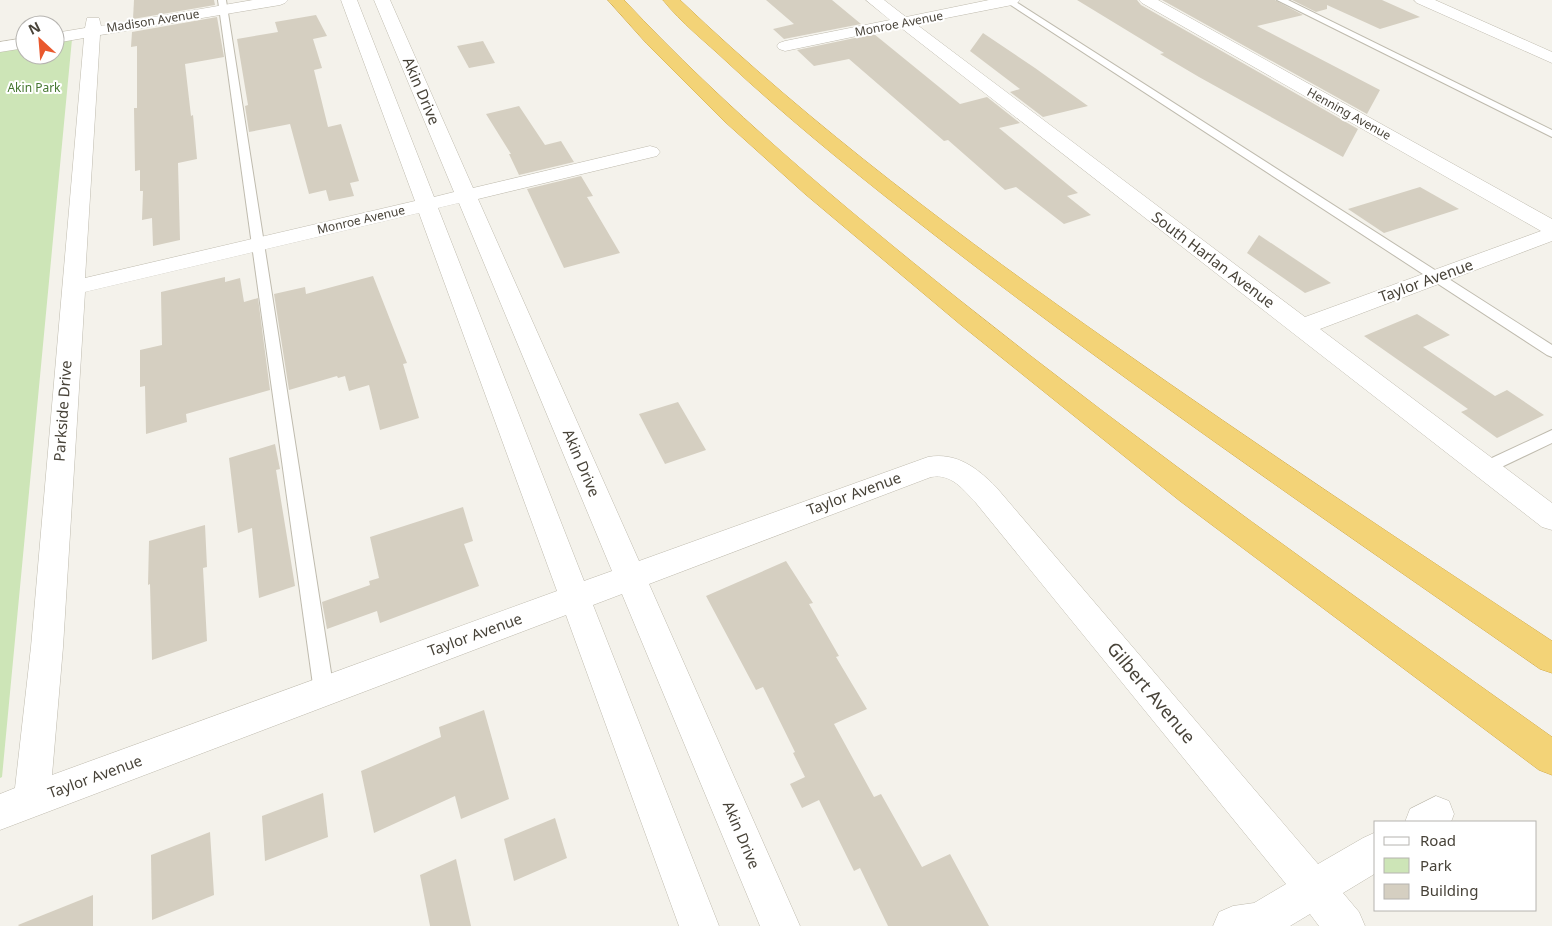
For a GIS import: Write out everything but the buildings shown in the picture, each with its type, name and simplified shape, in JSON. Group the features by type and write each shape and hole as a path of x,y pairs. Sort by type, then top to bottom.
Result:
{"highway":[{"path":"616,0 688,76 787,167 1019,360 1189,492 1552,758"},
{"path":"672,0 734,60 824,137 946,233 1212,428 1552,659"}],"street":[{"name":"Madison Avenue","path":"65,35 92,26 222,3 280,0"},
{"path":"349,0 699,926"},
{"name":"Akin Drive","path":"382,0 780,926"},
{"name":"South Harlan Avenue","path":"874,0 1552,519"},
{"name":"Monroe Avenue","path":"785,46 1009,0"},
{"name":"Henning Avenue","path":"1147,0 1552,228"},
{"path":"1422,0 1552,58"},
{"name":"Madison Avenue","path":"65,27 92,26"},
{"name":"Parkside Drive","path":"32,800 47,647 92,26"},
{"path":"0,36 15,34"},
{"path":"0,47 15,44"},
{"name":"Monroe Avenue","path":"72,288 650,152"},
{"name":"Taylor Avenue","path":"1301,327 1552,234"},
{"name":"Taylor Avenue","path":"0,812 928,467 943,464 950,466"},
{"name":"Gilbert Avenue","path":"950,466 969,477 986,495 1346,926"},
{"path":"1250,925 1374,852"}],"lane":[{"path":"1009,0 1552,352"},
{"path":"1281,0 1552,134"},
{"path":"222,3 324,692"},
{"path":"1485,468 1552,436"}],"green space":[{"name":"Akin Park","path":"72,39 2,777 0,778 0,51 15,48 15,65 65,65 65,40"}]}
